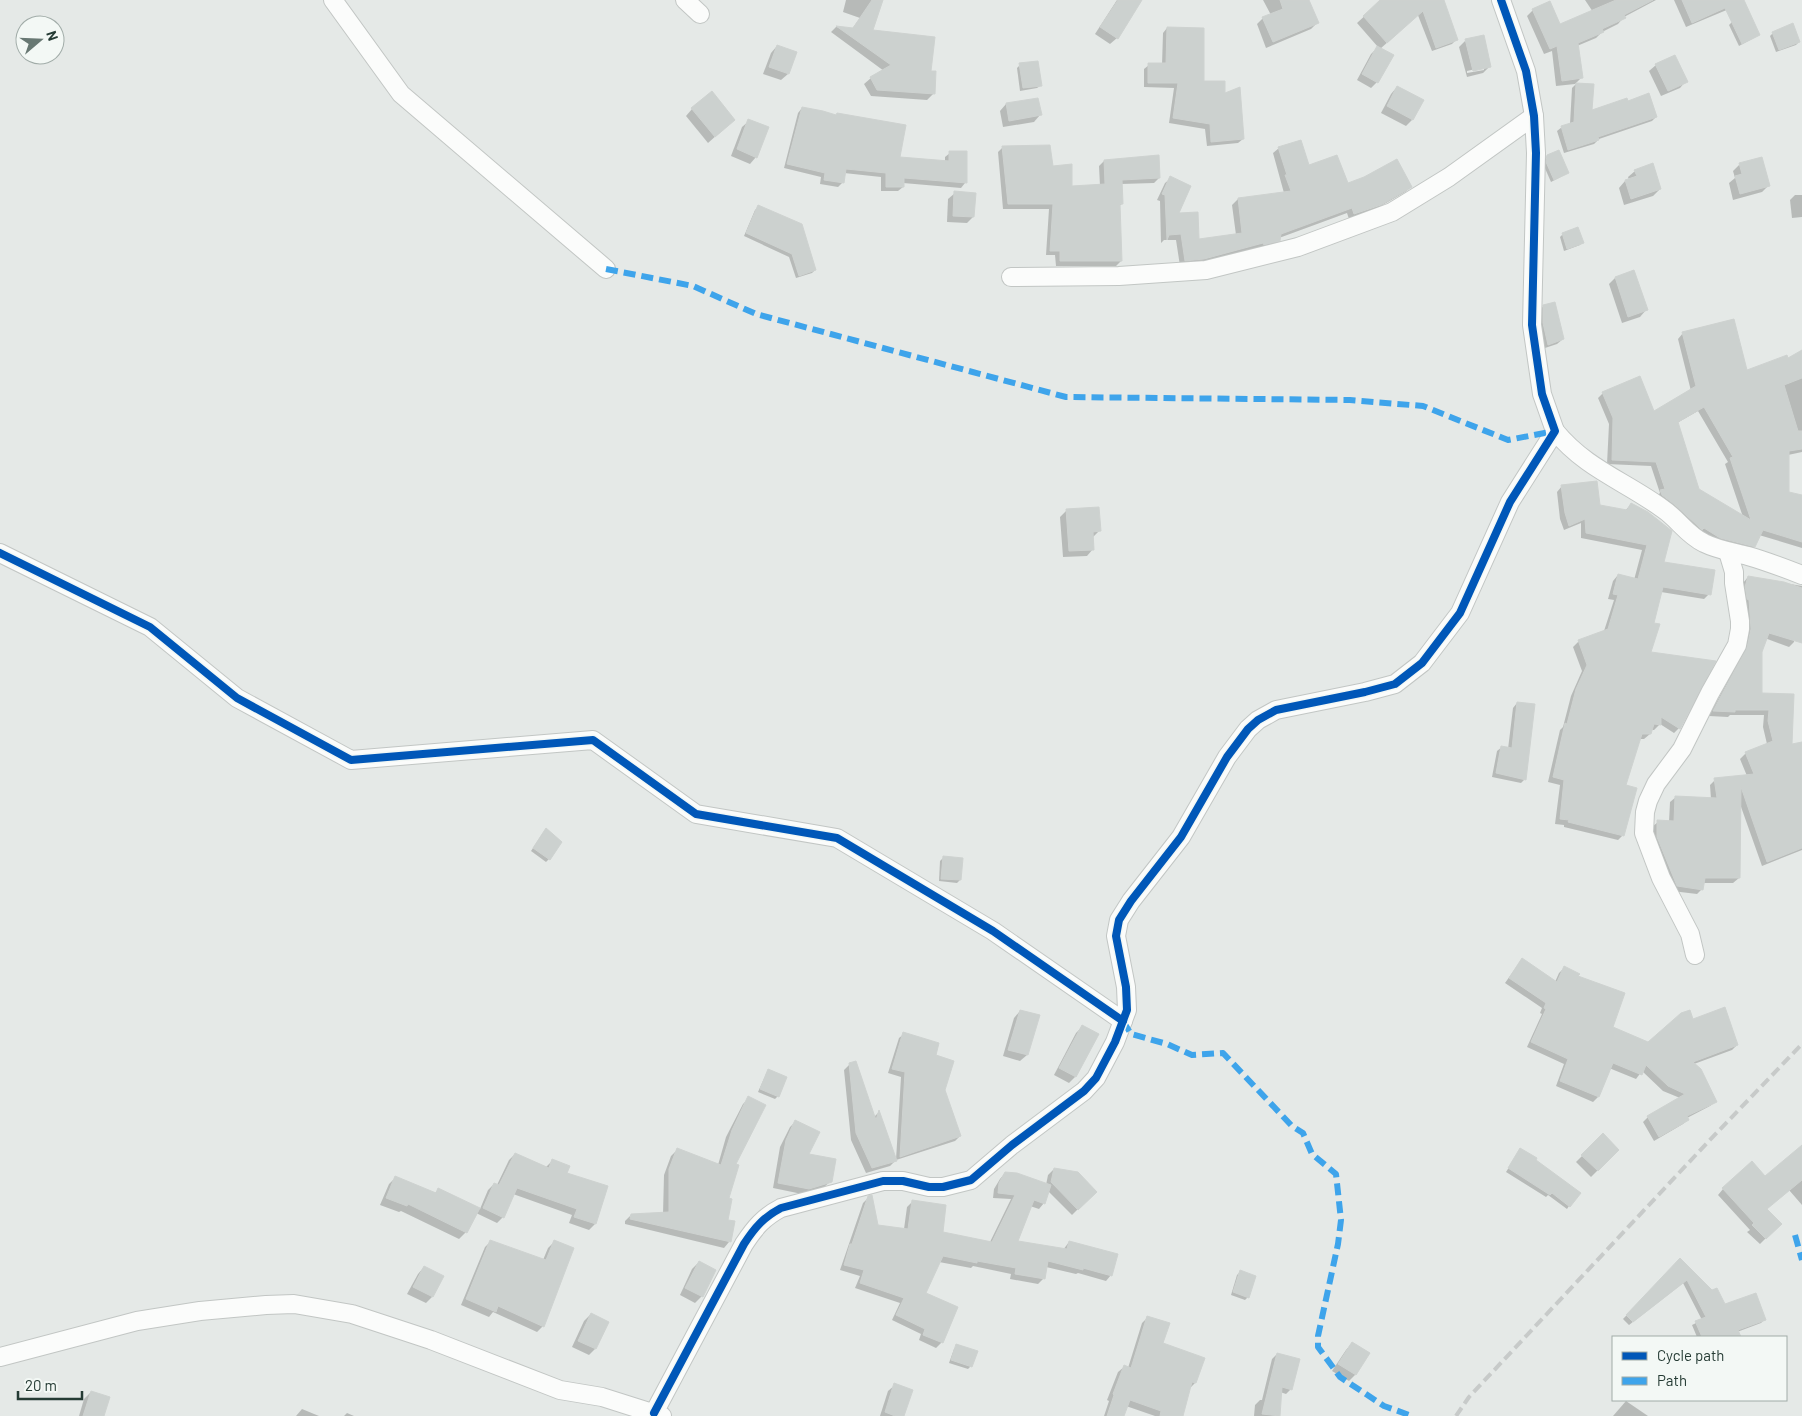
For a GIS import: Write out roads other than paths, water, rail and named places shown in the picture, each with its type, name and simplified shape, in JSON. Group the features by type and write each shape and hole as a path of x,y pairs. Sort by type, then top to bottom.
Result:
{"street":[{"path":"333,0 401,94 606,269"},
{"path":"685,0 700,14"},
{"path":"1501,0 1526,71 1534,116 1536,153 1532,325 1542,394 1556,431 1568,446 1590,464 1664,509 1693,536 1704,543 1802,575"},
{"path":"1011,276 1119,276 1206,270 1298,247 1392,212 1449,177 1534,116"},
{"path":"0,1357 137,1321 238,1308 294,1304 352,1314 431,1340 560,1390 602,1398 658,1414 744,1244 756,1226 767,1216 781,1208 883,1181 903,1181 936,1187 961,1184 971,1180 1012,1145 1084,1091 1096,1078 1115,1042 1127,1010 1127,998 1116,936 1119,920 1181,838 1227,757 1248,729 1258,720 1276,710 1395,684 1422,663 1460,613 1510,502 1556,431"},
{"path":"1695,955 1690,934 1661,878 1644,833 1645,812 1656,784 1682,749 1710,692 1737,644 1740,621 1734,572 1728,552"},
{"path":"0,553 150,627 237,698 352,760 593,740 696,814 838,838 993,931 1123,1021"}],"railway":[{"path":"1456,1416 1469,1397 1802,1044"}]}
